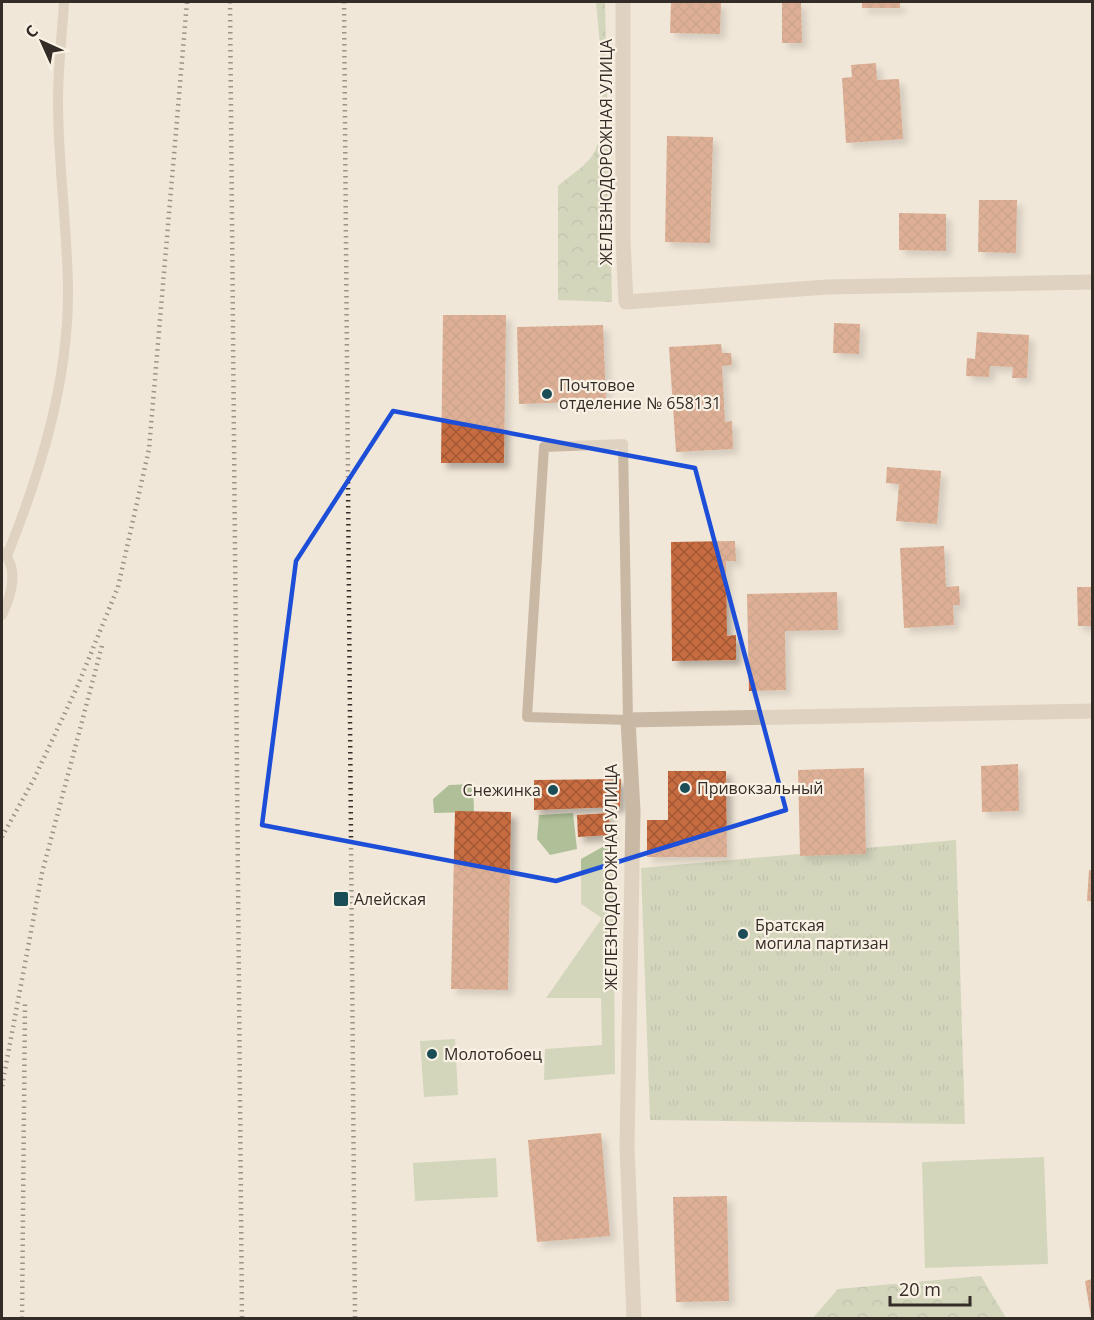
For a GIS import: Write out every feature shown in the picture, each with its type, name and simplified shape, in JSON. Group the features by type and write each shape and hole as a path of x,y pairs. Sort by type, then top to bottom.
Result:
{"street":[{"name":"ЖЕЛЕЗНОДОРОЖНАЯ УЛИЦА","path":"623,2 623,240 626,302 827,287 1092,282"},
{"path":"628,720 1092,711"},
{"name":"ЖЕЛЕЗНОДОРОЖНАЯ УЛИЦА","path":"628,720 633,811 627,1147 634,1318"}],"lane":[{"path":"2,615 14,582 4,554 26,509 48,437 63,354 68,288 58,100 64,2"},
{"path":"623,444 628,720 527,717 544,447 623,444"}],"highlighted area":[{"path":"393,411 695,468 786,810 556,881 262,825 296,561"}],"green space":[{"path":"596,2 605,2 612,302 558,300 558,186 592,156 599,137 602,119 601,56"},
{"path":"473,784 474,812 434,813 433,799 449,785"},
{"path":"573,813 577,849 550,855 537,839 539,815"},
{"path":"956,840 965,1124 650,1120 641,868"},
{"path":"613,841 615,1074 544,1080 545,1049 602,1045 601,998 546,998 602,918 581,904 581,859"},
{"path":"455,1039 458,1095 424,1097 420,1041"},
{"path":"1044,1157 1048,1264 925,1268 922,1162"},
{"path":"496,1158 498,1197 415,1201 413,1163"},
{"path":"981,1276 1006,1318 813,1318 838,1289"}],"building":[{"path":"671,2 721,2 720,34 670,33"},
{"path":"782,2 801,2 802,43 782,43"},
{"path":"862,2 900,2 900,8 862,8"},
{"path":"876,63 877,80 899,79 903,139 846,143 842,78 852,77 851,65"},
{"path":"667,136 713,137 710,243 665,242"},
{"path":"979,200 1017,200 1016,253 978,252"},
{"path":"899,213 946,214 946,251 899,250"},
{"path":"443,315 506,315 504,463 441,463"},
{"path":"834,323 860,324 859,354 833,353"},
{"path":"603,325 606,401 519,404 517,327"},
{"path":"977,332 1029,335 1027,378 1012,378 1013,367 990,366 989,377 966,376 967,358 975,359"},
{"path":"721,344 722,353 731,353 732,365 722,366 725,422 732,421 733,449 676,452 669,347"},
{"path":"887,467 941,471 937,524 896,521 899,484 886,483"},
{"path":"735,541 736,561 726,561 727,636 736,635 736,660 672,661 671,542"},
{"path":"944,546 946,587 959,586 960,605 953,605 954,625 904,628 900,548"},
{"path":"1077,587 1092,587 1092,626 1078,626"},
{"path":"837,592 838,630 785,631 786,690 749,691 747,594"},
{"path":"1018,764 1019,811 982,812 981,766"},
{"path":"864,768 866,854 800,856 798,770"},
{"path":"668,771 726,771 727,857 647,857 647,820 668,820"},
{"path":"621,779 620,807 534,810 534,780"},
{"name":"Алейская","path":"455,811 511,812 508,990 451,989"},
{"path":"609,813 610,835 578,837 577,815"},
{"path":"1089,870 1092,870 1092,901 1087,901"},
{"path":"601,1133 610,1236 537,1242 528,1140"},
{"path":"727,1196 729,1301 676,1302 673,1197"},
{"path":"1092,1279 1092,1317 1091,1317 1085,1281"}],"railway":[{"path":"2,837 34,779 78,685 118,587 149,449 187,2"},
{"path":"230,2 242,1318"},
{"path":"344,2 355,1318"},
{"path":"2,1086 42,873 103,642"},
{"path":"22,1318 25,1003"}],"place":[{"name":"Почтовое отделение № 658131","path":"547,394"},
{"name":"Привокзальный","path":"685,788"},
{"name":"Снежинка","path":"553,790"},
{"name":"Алейская","path":"341,899"},
{"name":"Братская могила партизан","path":"743,934"},
{"name":"Молотобоец","path":"432,1054"}]}
